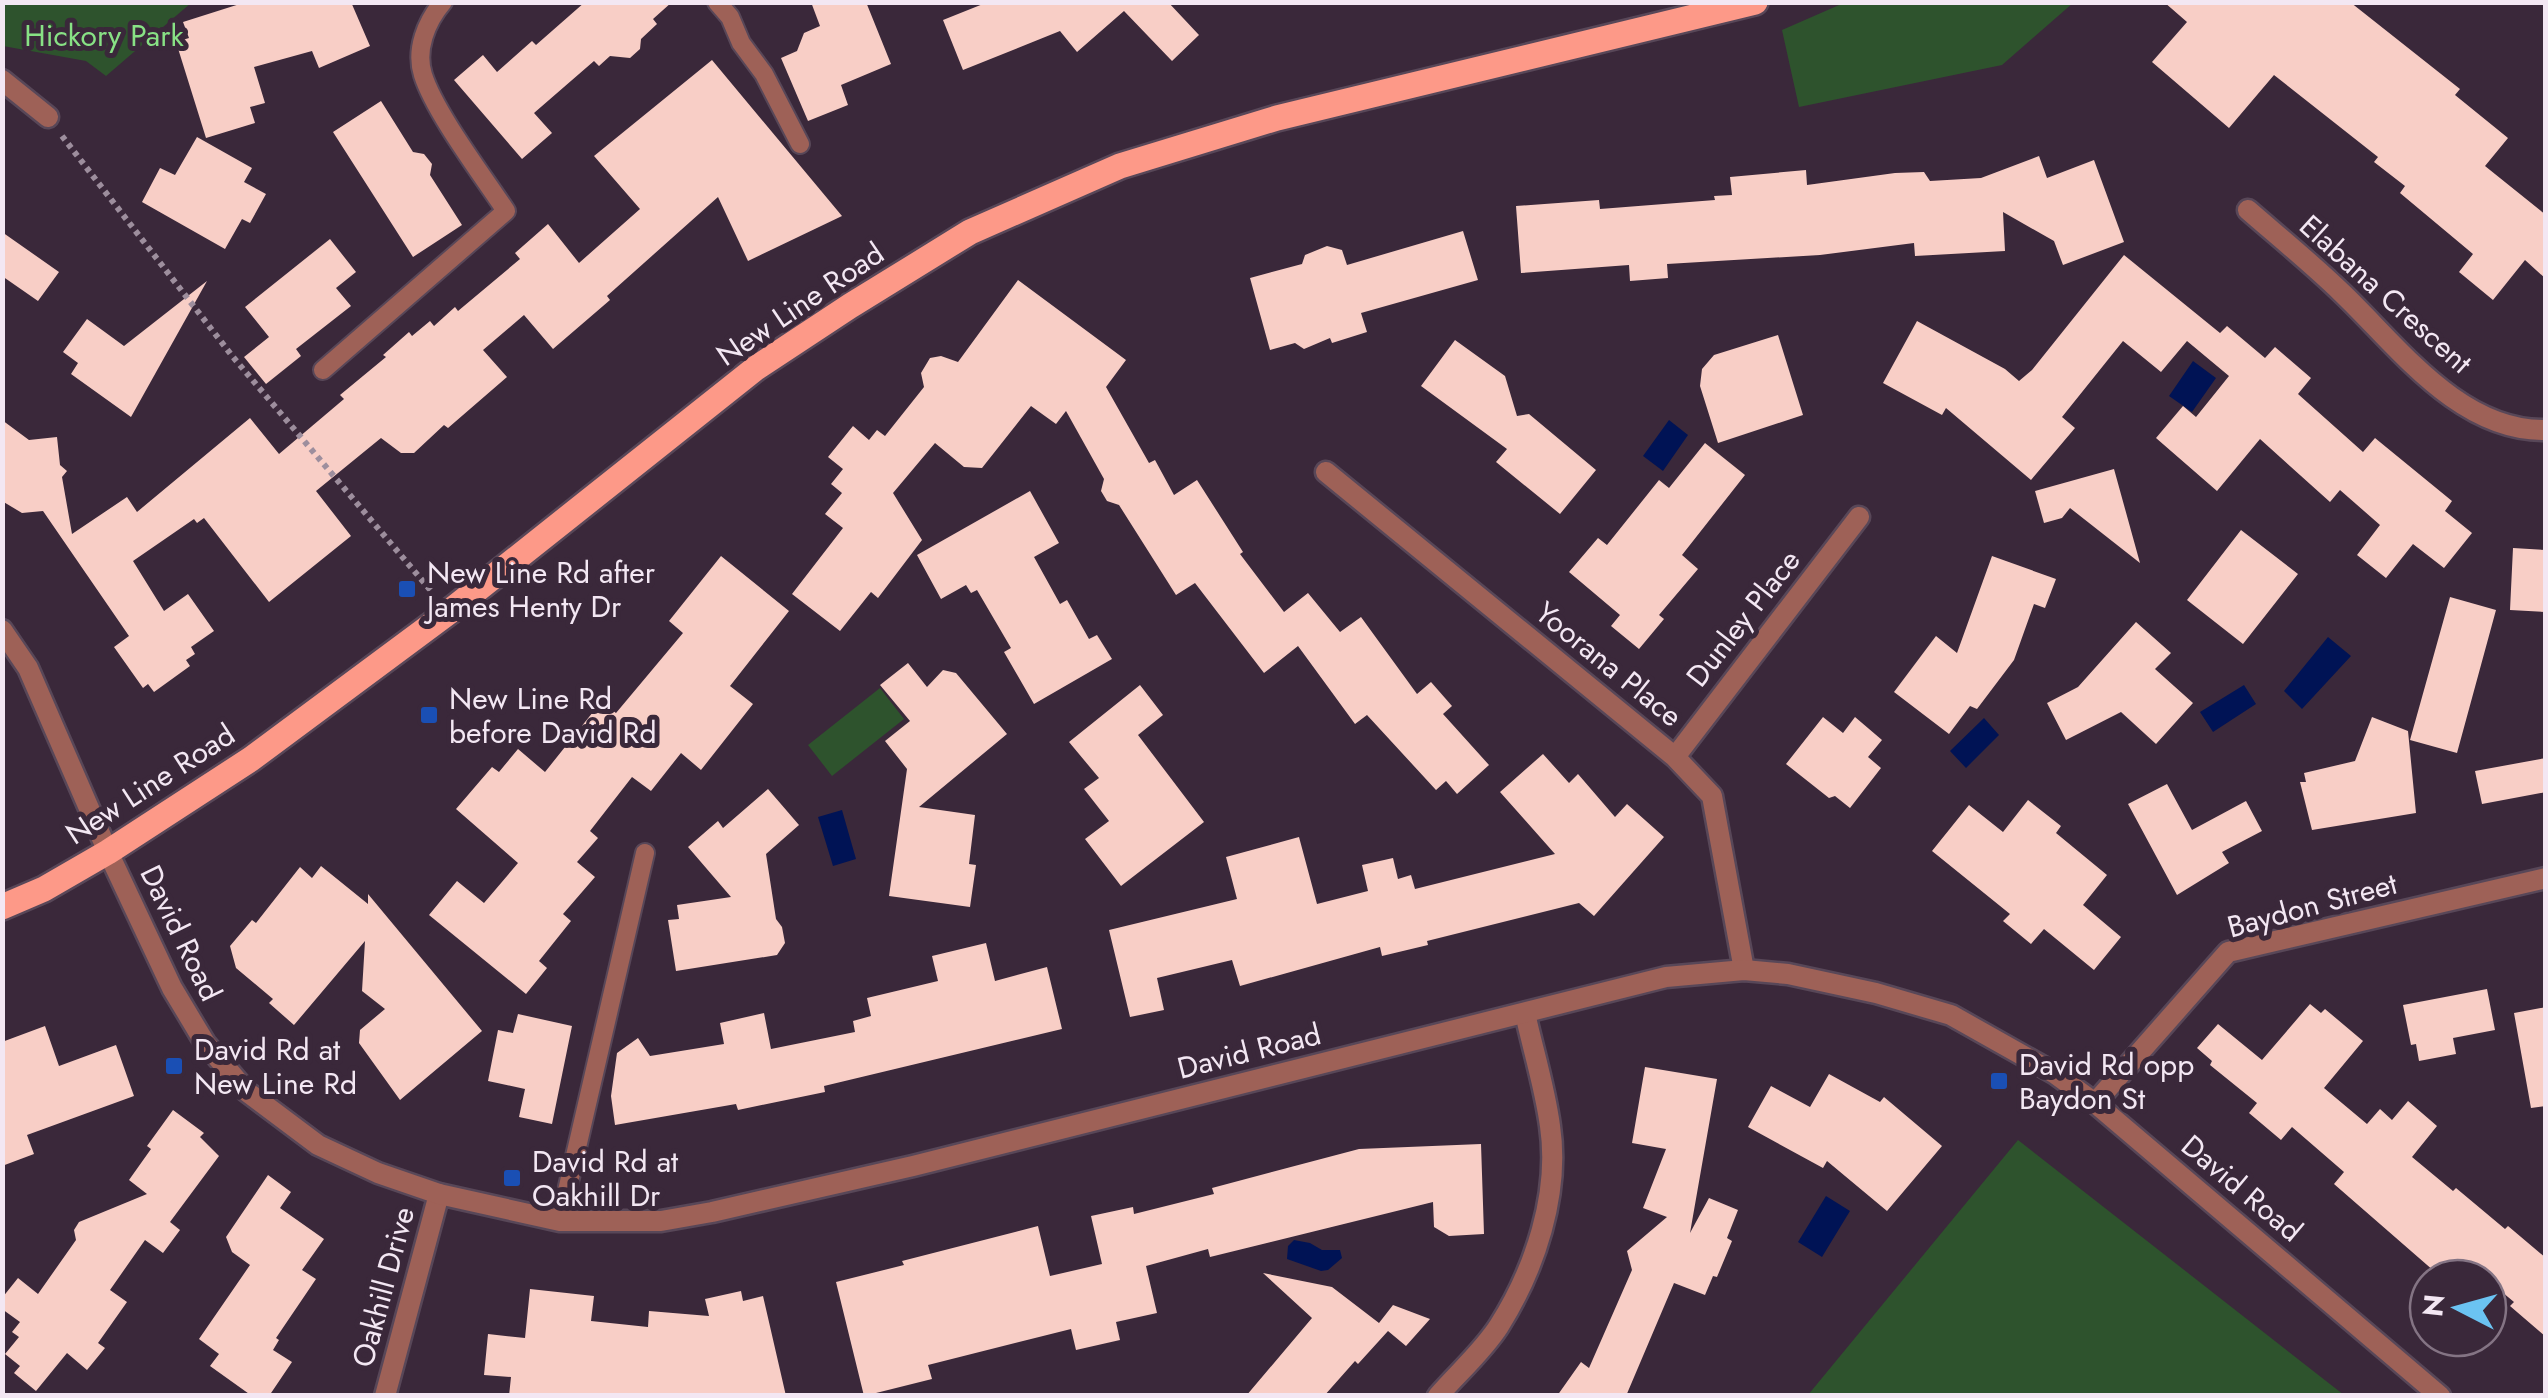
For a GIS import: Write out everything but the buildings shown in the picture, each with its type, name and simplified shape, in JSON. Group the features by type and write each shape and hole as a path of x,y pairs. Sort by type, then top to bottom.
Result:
{"main road":[{"name":"New Line Road","path":"2,908 108,852 251,759 449,612 756,368 970,232 1120,166 1277,118 1755,2"}],"street":[{"path":"2,80 48,116"},
{"name":"Elabana Crescent","path":"2248,210 2336,287 2433,384 2494,420 2546,430"},
{"name":"Yoorana Place","path":"1326,472 1675,757 1712,796 1744,970"},
{"name":"Dunley Place","path":"1675,757 1859,517"},
{"name":"David Road","path":"2,630 28,668 172,988 205,1043 246,1090 318,1144 378,1173 439,1194 560,1221 661,1221 913,1166 1666,977 1744,970 1838,983 1951,1014 2054,1073 2095,1103 2440,1396"},
{"name":"Baydon Street","path":"2095,1103 2228,952 2546,878"},
{"path":"1438,1396 1498,1327 1543,1226 1551,1186 1551,1128 1525,1013"},
{"name":"Oakhill Drive","path":"385,1396 439,1194"}],"lane":[{"path":"323,370 506,211 422,74 420,46 433,14 443,2"},
{"path":"717,2 764,74 800,144"},
{"path":"560,1221 645,853"}],"path":[{"path":"48,116 233,357 449,612"}],"green space":[{"path":"1846,2 2073,3 2002,65 1799,107 1782,30"},
{"name":"Hickory Park","path":"2,3 191,3 106,76 86,61 3,46"},
{"path":"880,688 904,719 832,776 808,745"},
{"path":"2018,1140 2344,1395 1808,1395"}],"shaded area":[{"path":"2193,361 2216,378 2192,412 2169,396"},
{"path":"1669,420 1688,435 1663,471 1643,456"},
{"path":"2328,637 2351,656 2302,709 2284,691"},
{"path":"2244,685 2256,704 2213,732 2200,712"},
{"path":"1984,718 1999,735 1966,768 1950,751"},
{"path":"842,810 856,859 833,866 818,817"},
{"path":"1826,1196 1850,1211 1822,1257 1798,1242"},
{"path":"1294,1240 1322,1250 1340,1250 1342,1258 1321,1271 1287,1259 1288,1246"}],"place":[{"name":"New Line Rd after James Henty Dr","path":"407,589"},
{"name":"New Line Rd before David Rd","path":"429,715"},
{"name":"David Rd at New Line Rd","path":"174,1066"},
{"name":"David Rd opp Baydon St","path":"1999,1081"},
{"name":"David Rd at Oakhill Dr","path":"512,1178"}]}
